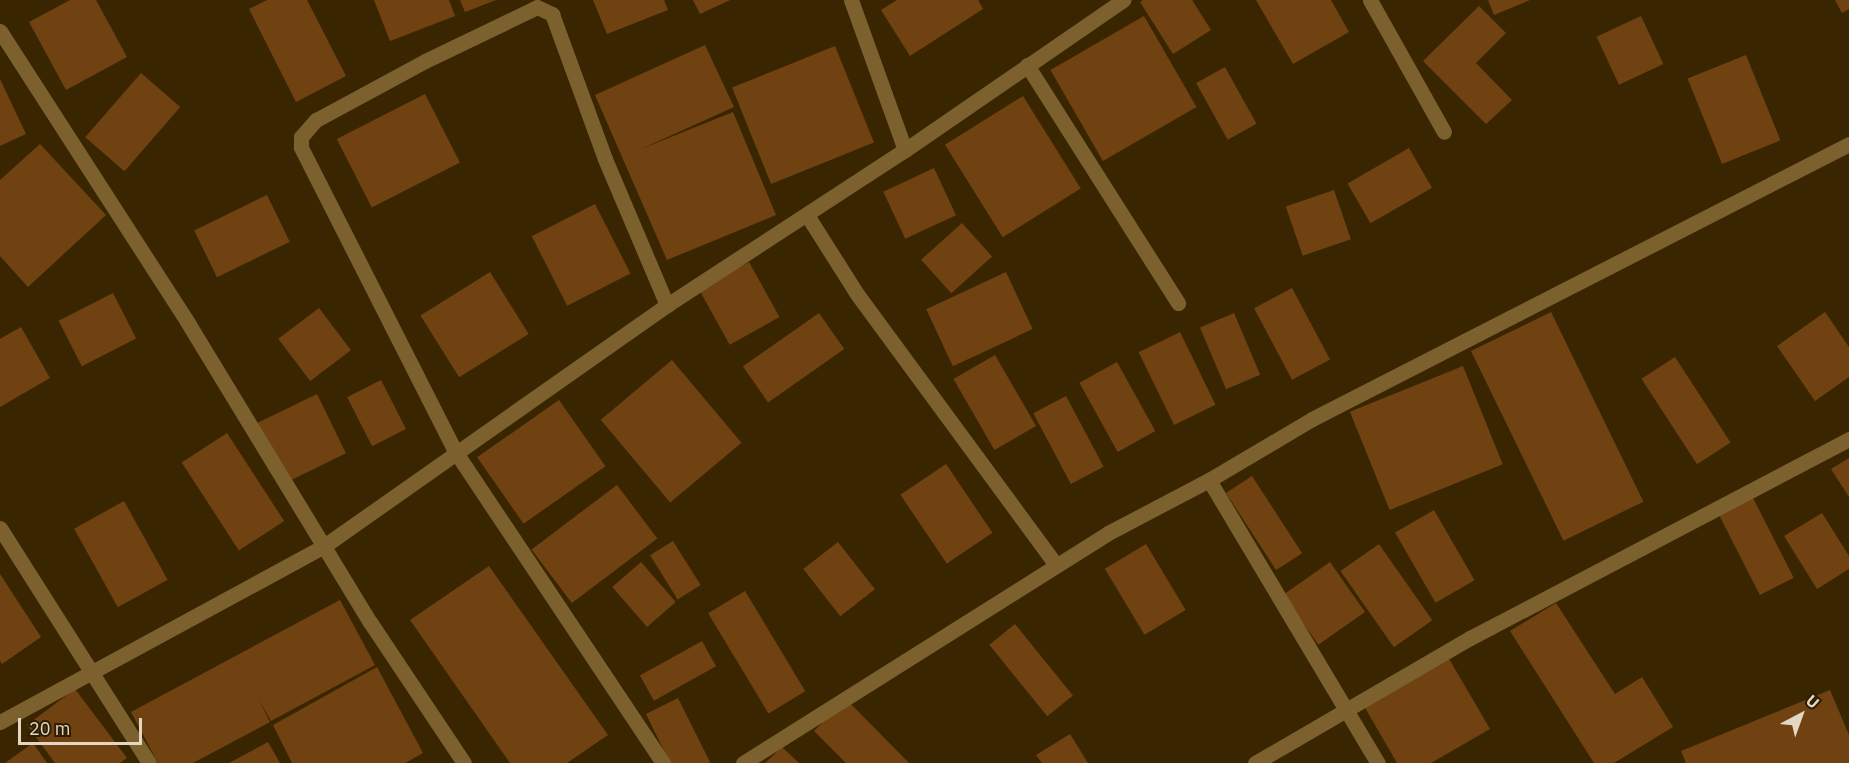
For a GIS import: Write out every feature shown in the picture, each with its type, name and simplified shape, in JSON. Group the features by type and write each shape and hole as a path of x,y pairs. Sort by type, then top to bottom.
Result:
{"street":[{"path":"851,0 905,150"},
{"path":"0,722 324,546 667,305 905,150 1123,0"},
{"path":"1370,0 1444,132"},
{"path":"663,763 456,453 301,147 306,128 316,120 425,61 537,7 552,14 605,159 667,305"},
{"path":"0,32 188,323 324,546 464,763"},
{"path":"1027,65 1178,303"},
{"path":"742,763 1108,533 1209,480 1312,419 1849,144"},
{"path":"807,215 857,294 1056,565"},
{"path":"1256,763 1470,638 1849,439"},
{"path":"1209,480 1348,709 1378,763"},
{"path":"0,528 148,763"}],"building":[{"path":"70,0 96,0 127,57 66,90 29,22"},
{"path":"267,0 307,0 346,76 296,102 249,9"},
{"path":"374,0 449,0 455,16 390,41"},
{"path":"460,0 496,0 465,12"},
{"path":"593,0 664,0 668,10 607,34"},
{"path":"693,0 730,0 700,14"},
{"path":"897,0 978,0 983,9 910,56 881,10"},
{"path":"1143,0 1192,0 1211,30 1173,54 1140,2"},
{"path":"1256,0 1331,0 1349,32 1293,64"},
{"path":"1488,0 1530,0 1494,15"},
{"path":"1835,0 1849,0 1849,9 1842,13"},
{"path":"1479,6 1506,33 1476,63 1512,100 1486,124 1423,61"},
{"path":"1144,16 1196,107 1103,161 1050,70"},
{"path":"1641,16 1663,64 1619,85 1597,37"},
{"path":"705,45 734,107 641,149 733,112 776,215 667,260 595,95"},
{"path":"835,46 874,142 771,184 732,88"},
{"path":"1746,55 1780,140 1722,164 1688,79"},
{"path":"1225,67 1257,124 1228,140 1196,83"},
{"path":"141,73 180,107 124,171 85,137"},
{"path":"0,79 26,134 0,146"},
{"path":"425,94 460,163 372,208 337,139"},
{"path":"1023,96 1081,188 1003,237 945,145"},
{"path":"40,144 106,215 28,287 0,256 0,180"},
{"path":"1409,148 1432,188 1371,223 1348,184"},
{"path":"934,168 956,215 905,239 883,192"},
{"path":"1334,190 1351,239 1303,256 1286,207"},
{"path":"267,195 290,242 217,277 194,231"},
{"path":"595,204 630,273 567,306 532,236"},
{"path":"962,223 992,256 951,293 921,260"},
{"path":"749,262 780,317 730,345 699,290"},
{"path":"490,272 529,334 459,377 420,315"},
{"path":"1006,272 1033,329 953,366 926,309"},
{"path":"1292,288 1330,360 1292,380 1254,308"},
{"path":"113,293 136,338 82,366 59,321"},
{"path":"319,308 351,350 310,381 278,339"},
{"path":"1551,312 1643,502 1564,541 1471,351"},
{"path":"1825,312 1849,347 1849,377 1815,401 1777,346"},
{"path":"819,313 844,349 768,402 743,366"},
{"path":"1234,313 1260,375 1226,389 1200,327"},
{"path":"21,327 50,378 0,407 0,339"},
{"path":"1180,332 1216,405 1174,425 1139,352"},
{"path":"995,355 1036,426 994,450 953,379"},
{"path":"1675,357 1731,443 1697,464 1641,379"},
{"path":"672,360 741,443 670,503 601,420"},
{"path":"1117,362 1155,431 1118,452 1079,383"},
{"path":"1463,366 1503,464 1390,510 1350,412"},
{"path":"381,380 406,429 372,446 347,397"},
{"path":"317,394 346,453 286,483 257,423"},
{"path":"1066,396 1104,467 1071,484 1033,413"},
{"path":"559,400 605,466 524,524 477,457"},
{"path":"227,433 284,521 239,550 182,462"},
{"path":"1849,458 1849,497 1831,469"},
{"path":"946,464 992,533 947,564 900,495"},
{"path":"1252,476 1302,553 1276,570 1226,493"},
{"path":"617,485 657,539 572,603 532,549"},
{"path":"1751,494 1794,578 1760,595 1717,511"},
{"path":"124,501 168,580 118,607 74,529"},
{"path":"1434,510 1474,580 1436,603 1395,532"},
{"path":"1822,513 1849,556 1849,569 1817,589 1784,536"},
{"path":"673,541 701,585 678,599 650,555"},
{"path":"838,542 875,589 840,616 803,569"},
{"path":"1146,544 1186,610 1145,635 1105,569"},
{"path":"1379,544 1432,620 1394,647 1340,571"},
{"path":"641,562 676,602 647,627 612,587"},
{"path":"1330,562 1365,612 1318,645 1283,595"},
{"path":"489,566 608,735 567,763 510,763 410,620"},
{"path":"0,574 41,637 2,664 0,661"},
{"path":"745,591 805,691 768,713 708,613"},
{"path":"340,600 375,665 271,721 259,700 270,722 193,763 158,763 131,712"},
{"path":"1556,603 1615,694 1642,677 1673,727 1614,763 1594,763 1510,631"},
{"path":"1015,624 1073,695 1047,716 989,645"},
{"path":"702,641 716,666 654,701 640,675"},
{"path":"1448,657 1490,729 1431,763 1397,763 1364,706"},
{"path":"377,667 423,753 405,763 292,763 273,725"},
{"path":"75,689 127,758 120,763 55,763 27,725"},
{"path":"1830,690 1849,735 1849,763 1686,763 1681,751"},
{"path":"678,698 709,763 670,763 646,714"},
{"path":"846,699 909,763 846,763 814,731"},
{"path":"1070,734 1088,763 1042,763 1036,755"},
{"path":"268,742 280,763 229,763"},
{"path":"33,743 47,763 5,763"},
{"path":"782,747 799,763 765,763"}]}
